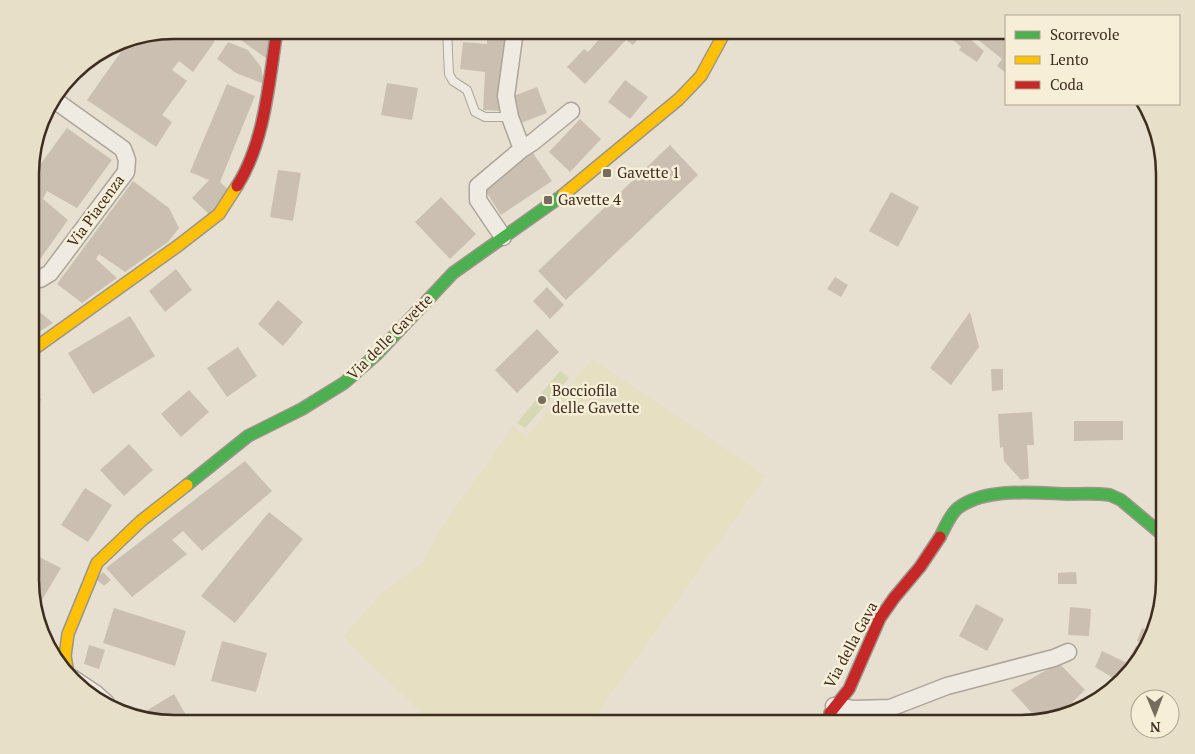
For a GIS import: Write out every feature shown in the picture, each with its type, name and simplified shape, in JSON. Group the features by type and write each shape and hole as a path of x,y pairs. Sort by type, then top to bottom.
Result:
{"street":[{"path":"39,344 179,245 219,214 242,178 255,147 265,107 276,39"},
{"path":"514,39 506,96 510,117 522,149"},
{"name":"Via delle Gavette","path":"66,660 68,634 98,563 141,521 248,436 302,408 344,383 377,354 453,273 570,190 679,99 700,76 722,39"},
{"name":"Via Piacenza","path":"39,279 50,273 126,172 127,160 123,150 59,103"},
{"path":"503,237 478,200 478,186 571,111"},
{"name":"Via della Gava","path":"829,715 834,706 848,691 886,608 903,589 932,550 956,508 962,504 980,498 1007,494 1110,495 1121,500 1156,529"},
{"path":"834,706 853,709 890,708 947,686 1054,658 1068,652"}],"lane":[{"path":"447,39 449,74 453,81 467,90 475,112 486,117 510,117"}],"shaded area":[{"path":"592,359 766,476 596,715 424,715 343,637 381,593 423,562 441,528 513,426 526,437"}],"green space":[{"name":"Bocciofila delle Gavette","path":"560,371 569,378 525,428 517,423"}],"building":[{"path":"212,39 215,41 193,72 179,61 172,70 187,81 162,115 172,122 156,147 87,100 123,49 156,40"},
{"path":"239,39 270,39 267,59"},
{"path":"487,39 506,39 502,111 483,110 485,72 460,69 463,42 487,44"},
{"path":"599,39 638,39 633,45 626,40 585,84 567,67 584,49 588,52"},
{"path":"952,39 970,39 984,51 977,62 959,50 961,47"},
{"path":"977,39 1005,39 1005,72 997,66 1002,59"},
{"path":"228,42 248,50 261,67 264,84 236,73 217,59"},
{"path":"625,80 648,97 630,119 608,102"},
{"path":"387,83 418,88 412,120 381,115"},
{"path":"227,84 255,96 220,182 232,193 211,216 192,198 209,180 190,172"},
{"path":"537,87 547,113 521,123 511,97"},
{"path":"580,119 601,139 570,172 549,152"},
{"path":"67,128 112,160 77,208 47,191 43,199 68,220 39,261 39,174 39,165"},
{"path":"670,145 698,175 566,300 538,271"},
{"path":"533,153 552,181 501,215 483,187"},
{"path":"278,170 301,173 293,221 270,217"},
{"path":"133,181 169,208 179,228 168,242 125,272 99,254 96,259 117,278 82,303 57,284"},
{"path":"891,192 919,207 898,247 869,231"},
{"path":"441,197 476,234 450,259 415,222"},
{"path":"176,269 192,290 165,312 149,291"},
{"path":"835,277 848,285 841,297 827,289"},
{"path":"547,287 564,305 550,319 533,301"},
{"path":"278,300 303,322 283,346 258,324"},
{"path":"39,312 53,323 39,332"},
{"path":"970,312 979,347 951,385 930,368"},
{"path":"130,316 155,356 93,394 68,353"},
{"path":"537,329 559,352 517,393 495,370"},
{"path":"238,347 257,376 227,397 207,368"},
{"path":"991,369 1003,369 1003,390 992,391"},
{"path":"189,390 209,412 181,437 161,414"},
{"path":"1032,412 1034,445 1027,445 1029,478 1021,480 1004,461 1003,447 1000,448 998,414"},
{"path":"1074,421 1123,421 1123,440 1074,441"},
{"path":"129,444 153,470 124,496 100,470"},
{"path":"245,461 272,491 202,551 183,531 172,540 187,554 132,597 106,568"},
{"path":"85,488 112,505 88,542 61,525"},
{"path":"269,512 303,539 235,623 201,596"},
{"path":"39,557 61,568 41,602"},
{"path":"103,572 111,580 104,586 96,579"},
{"path":"1076,572 1077,584 1058,584 1058,573"},
{"path":"976,604 1004,619 987,651 959,636"},
{"path":"1070,607 1091,609 1089,636 1068,635"},
{"path":"114,608 186,631 175,666 103,643"},
{"path":"1142,628 1146,630 1140,643 1137,641"},
{"path":"222,641 267,653 256,692 211,681"},
{"path":"89,645 105,650 99,669 84,664"},
{"path":"1136,646 1138,647 1128,662 1114,678 1095,667 1102,651 1127,663"},
{"path":"1059,663 1085,690 1068,706 1047,713 1033,715 1011,690"},
{"path":"174,694 186,715 156,714 146,711"}],"traffic: fast":[{"path":"187,485 248,436 302,409 344,383 377,354 453,273 563,195"},
{"path":"940,537 955,510 969,501 996,494 1026,492 1110,495 1121,500 1156,529"}],"traffic: slow":[{"path":"563,195 679,99 701,76 721,39"},
{"path":"39,345 219,214 237,186"},
{"path":"66,660 68,634 97,563 141,521 187,485"}],"traffic: jam":[{"path":"237,186 254,150 260,131 276,39"},
{"path":"830,715 849,689 880,618 920,567 940,537"}],"place":[{"name":"Gavette 1","path":"607,173"},
{"name":"Gavette 4","path":"548,200"},
{"name":"Bocciofila delle Gavette","path":"542,400"}]}
